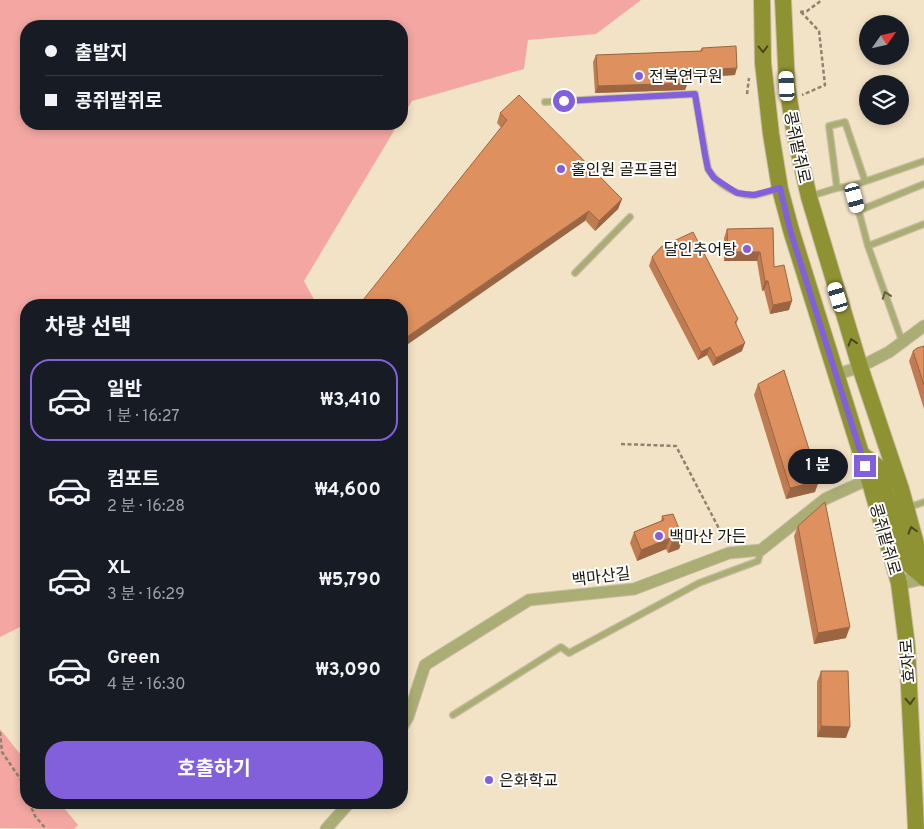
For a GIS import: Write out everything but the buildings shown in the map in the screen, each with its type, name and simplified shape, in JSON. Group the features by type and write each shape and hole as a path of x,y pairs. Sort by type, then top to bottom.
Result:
{"main road":[{"name":"콩쥐팥쥐로","path":"762,0 763,63 780,188 790,230 869,479 917,570"},
{"name":"콩쥐팥쥐로","path":"783,6 787,86 794,136 809,196 860,367 906,508 917,570"},
{"path":"860,453 877,466 917,570"},
{"name":"콩쥐팥쥐로","path":"899,583 917,570"},
{"name":"효자로","path":"899,583 907,646 916,829"}],"street":[{"path":"835,375 860,367 889,352 924,326"},
{"path":"762,550 825,499 869,479"},
{"name":"백마산길","path":"408,717 425,665 529,600 634,589 732,552 762,550"},
{"path":"899,583 917,570"},
{"path":"326,829 344,809"}],"lane":[{"path":"545,102 695,94 708,169 714,178 737,193 754,195 780,188"},
{"path":"838,188 829,126 845,122 865,181"},
{"path":"809,196 852,186 924,161"},
{"path":"858,211 924,184"},
{"path":"852,186 868,246 902,341"},
{"path":"575,273 630,217"},
{"path":"868,246 924,224"},
{"path":"906,508 924,502"},
{"path":"453,715 561,647 569,653 699,582 758,561 762,550"}],"path":[{"path":"783,6 807,12 822,0"},
{"path":"789,100 825,85 820,31 801,12"},
{"path":"622,444 676,446 732,552"},
{"path":"0,732 2,752 20,779"},
{"path":"32,809 35,816 46,829"}],"shaded area":[{"path":"0,0 641,0 596,34 528,40 524,69 412,101 408,108 408,20 20,20 20,130 394,130 304,281 314,299 20,299 20,627 0,637"},
{"path":"0,729 20,754 20,809 65,809 78,825 74,829 0,828"}],"place":[{"name":"전북연구원","path":"639,76"},
{"name":"홀인원 골프클럽","path":"561,169"},
{"name":"달인추어탕","path":"747,249"},
{"name":"백마산 가든","path":"659,536"},
{"name":"은화학교","path":"489,780"}],"route":[{"path":"564,101 695,94 708,169 714,178 737,193 754,195 780,188 790,230 865,466"}]}
